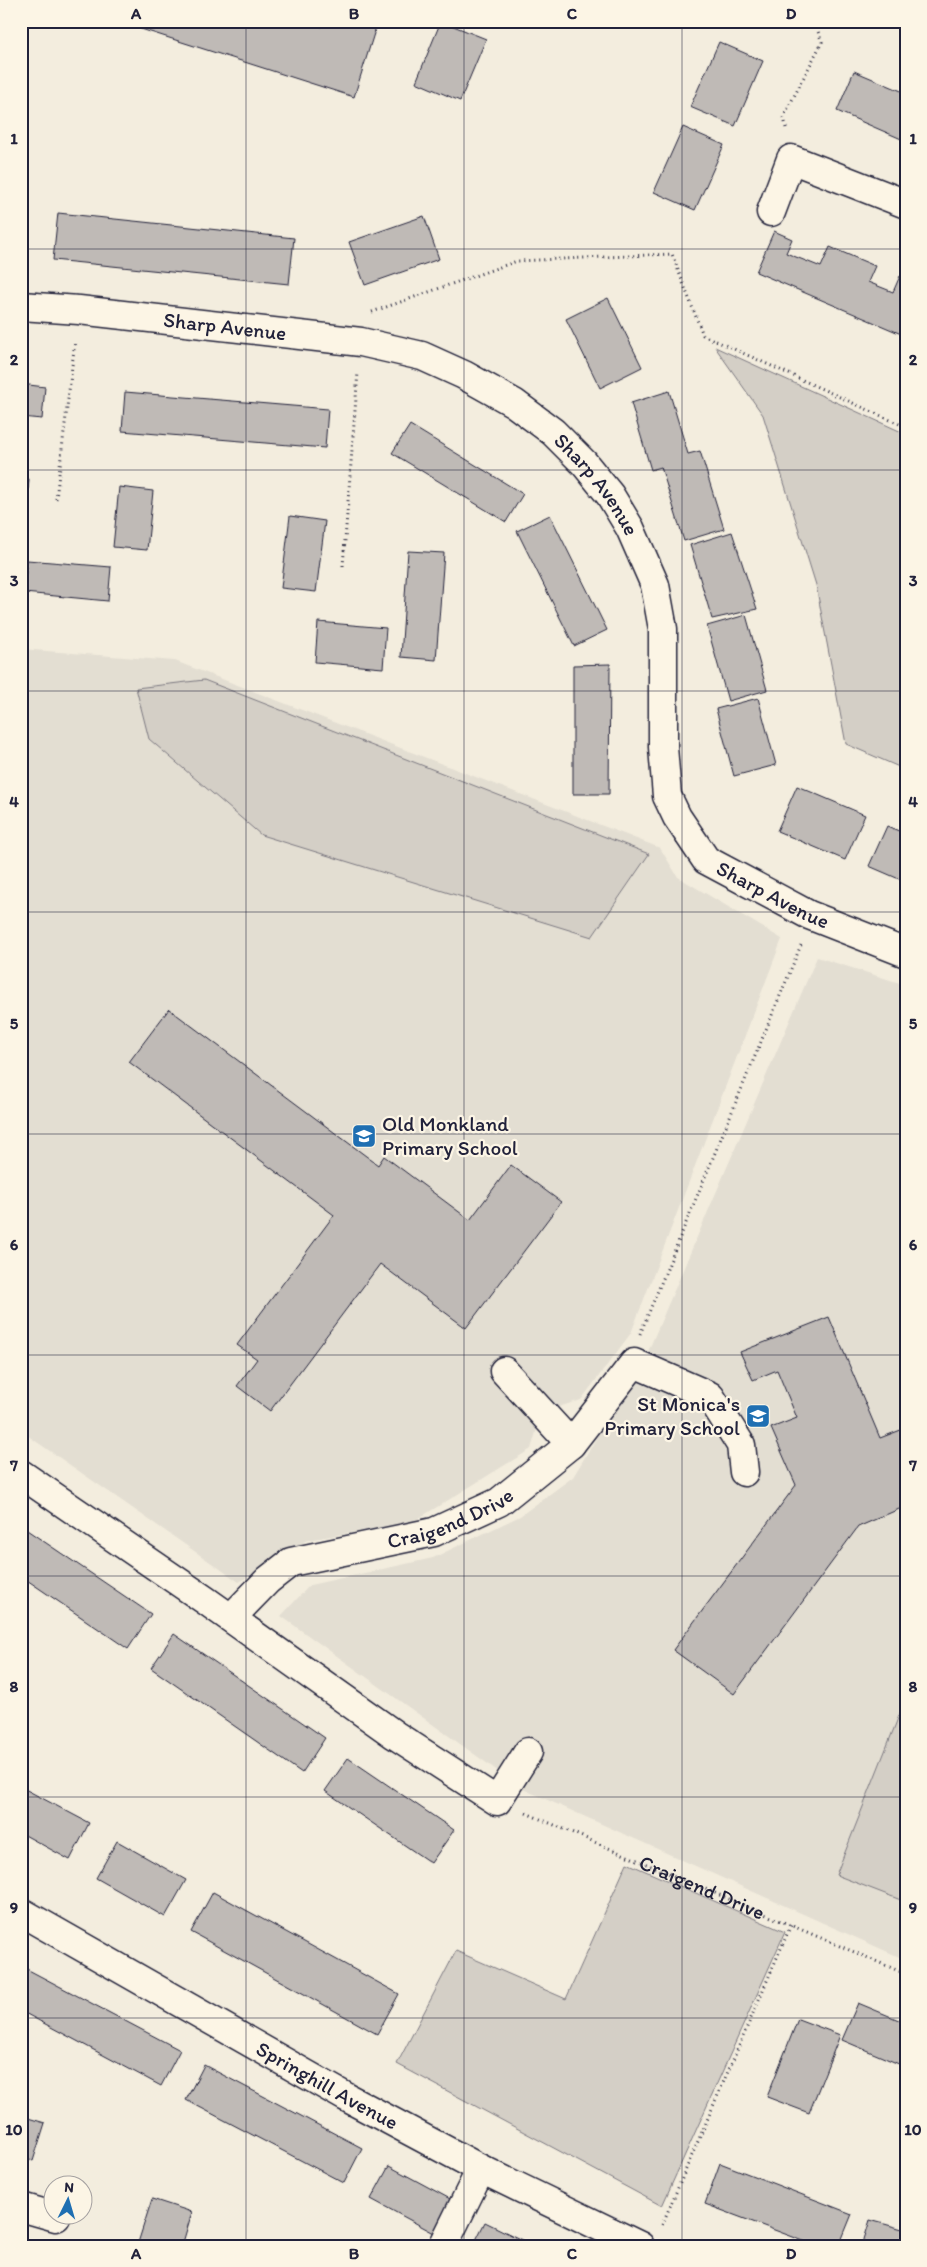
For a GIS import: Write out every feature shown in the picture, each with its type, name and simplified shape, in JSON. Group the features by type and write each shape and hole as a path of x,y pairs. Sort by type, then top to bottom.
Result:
{"street":[{"path":"771,212 791,159 906,204"},
{"name":"Sharp Avenue","path":"21,306 79,310 361,342 422,356 464,375 514,403 553,432 584,463 610,495 630,528 655,585 662,629 663,747 667,796 676,817 706,860 809,915 906,953"},
{"path":"634,1363 710,1396 741,1445 744,1472"},
{"name":"Craigend Drive","path":"231,1618 268,1580 290,1562 434,1532 500,1502 570,1444 634,1363"},
{"path":"504,1371 570,1444"},
{"path":"21,1474 231,1618 395,1735 498,1801 528,1752"},
{"name":"Springhill Avenue","path":"21,1912 346,2097 481,2169 640,2246"},
{"path":"442,2246 481,2169"},
{"path":"21,2207 42,2213"}],"path":[{"path":"791,159 784,116 822,42 814,21"},
{"path":"368,313 518,262 672,254 703,335 906,427"},
{"path":"56,499 79,310"},
{"path":"342,566 361,342"},
{"path":"634,1363 639,1338 799,950 809,915"},
{"name":"Craigend Drive","path":"498,1801 906,1974"},
{"path":"660,2227 792,1925"}],"shaded area":[{"path":"715,347 906,434 906,770 846,744 816,585 763,415"},
{"name":"Old Monkland Primary School","path":"21,649 175,661 660,848 678,877 782,939 631,1333 581,1400 542,1412 531,1449 411,1523 307,1540 239,1582 21,1431"},
{"path":"204,680 649,854 592,937 261,835 149,739 136,688"},
{"name":"St Monica's Primary School","path":"817,957 906,985 906,1960 523,1789 281,1616 310,1585 433,1558 520,1516 573,1477 647,1354"},
{"path":"906,1698 906,1902 836,1875"},
{"path":"627,1863 785,1932 662,2206 397,2064 456,1951 566,1999"}],"building":[{"path":"116,21 307,21 322,27 324,21 357,21 376,27 354,97"},
{"path":"441,21 486,39 460,101 416,82"},
{"path":"719,42 763,61 735,126 690,107"},
{"path":"854,71 906,93 906,141 837,111"},
{"path":"683,127 724,145 695,210 654,192"},
{"path":"58,213 294,238 289,284 53,260"},
{"path":"424,216 439,259 365,285 349,242"},
{"path":"774,231 792,239 786,253 821,267 830,247 875,266 868,282 893,292 900,276 906,278 906,336 756,272"},
{"path":"608,298 642,367 600,388 566,319"},
{"path":"21,384 45,387 42,419 21,417"},
{"path":"669,391 688,454 700,451 724,529 684,541 661,467 651,470 631,403"},
{"path":"125,392 328,409 325,448 122,431"},
{"path":"410,425 523,494 506,522 392,453"},
{"path":"21,478 29,479 24,541 21,540"},
{"path":"119,487 153,491 147,550 113,547"},
{"path":"550,515 607,630 574,646 517,531"},
{"path":"290,516 325,521 316,592 281,588"},
{"path":"732,532 757,609 712,619 690,545"},
{"path":"408,551 444,553 436,660 401,657"},
{"path":"27,560 111,567 108,601 24,593"},
{"path":"746,615 767,690 728,701 707,626"},
{"path":"318,622 386,628 383,668 315,662"},
{"path":"610,664 609,794 573,794 573,665"},
{"path":"758,698 776,765 734,776 716,709"},
{"path":"797,786 865,815 845,860 777,831"},
{"path":"887,826 906,834 906,882 869,866"},
{"path":"169,1009 378,1165 384,1156 470,1220 511,1165 561,1202 466,1328 380,1264 270,1411 237,1386 257,1359 237,1345 334,1215 129,1062"},
{"path":"829,1317 880,1438 906,1428 906,1506 858,1527 734,1694 673,1650 796,1485 771,1428 797,1418 777,1370 753,1380 740,1352"},
{"path":"21,1526 151,1614 128,1649 21,1576"},
{"path":"174,1634 325,1738 302,1773 151,1668"},
{"path":"348,1758 454,1830 431,1863 325,1791"},
{"path":"21,1787 89,1823 70,1860 21,1833"},
{"path":"117,1841 186,1880 165,1917 96,1878"},
{"path":"213,1892 399,1994 377,2034 191,1932"},
{"path":"21,1966 180,2050 161,2086 21,2011"},
{"path":"858,2003 906,2023 906,2067 842,2040"},
{"path":"798,2019 840,2035 809,2113 767,2097"},
{"path":"204,2065 362,2148 344,2183 186,2100"},
{"path":"21,2116 45,2123 33,2161 21,2157"},
{"path":"720,2163 852,2214 839,2246 817,2246 705,2204"},
{"path":"389,2166 452,2200 434,2233 371,2199"},
{"path":"152,2199 192,2212 182,2246 137,2246"},
{"path":"870,2220 906,2230 906,2246 862,2246"},
{"path":"485,2222 534,2246 473,2246"}],"place":[{"name":"Old Monkland Primary School","path":"364,1136"},
{"name":"St Monica's Primary School","path":"758,1416"}]}
